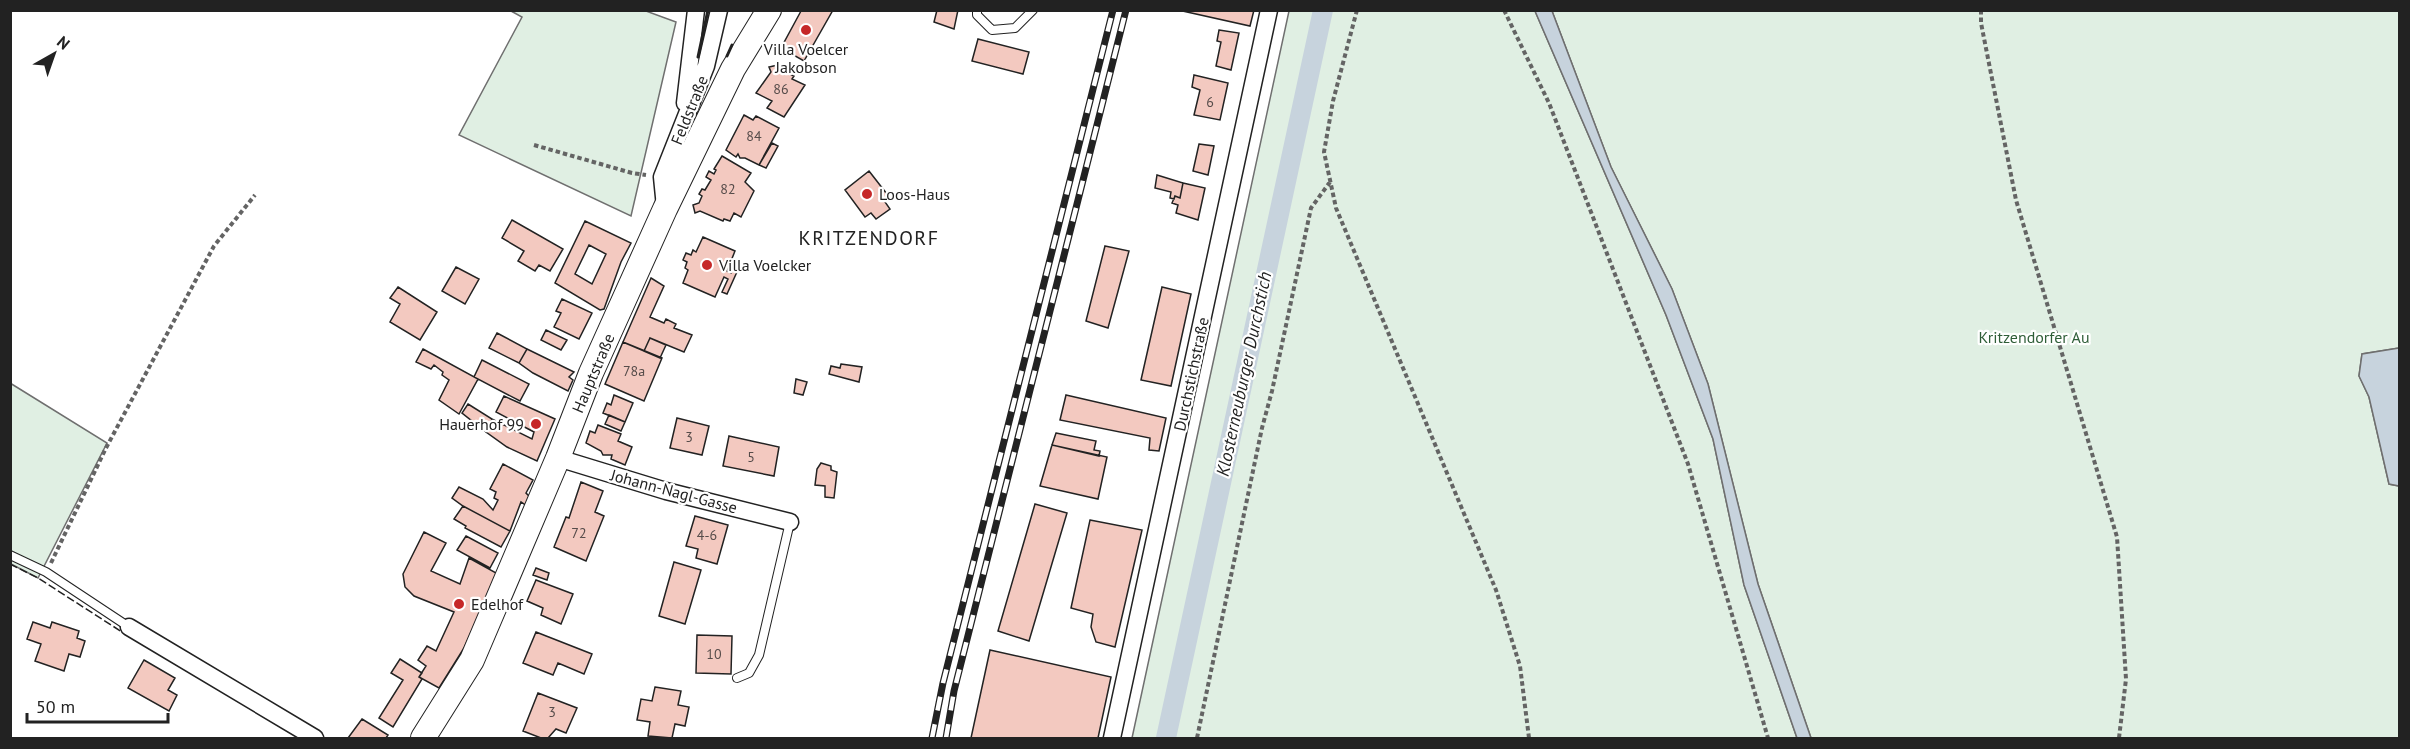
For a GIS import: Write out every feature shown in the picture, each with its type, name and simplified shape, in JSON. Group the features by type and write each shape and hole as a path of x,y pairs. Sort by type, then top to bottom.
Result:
{"main road":[{"name":"Hauptstraße","path":"423,738 472,660 558,458 591,373 665,209 732,69 769,10"}],"street":[{"path":"681,130 696,10"},
{"name":"Feldstraße","path":"665,209 662,177 706,66 719,10"},
{"name":"Durchstichstraße","path":"1112,738 1269,10"},
{"name":"Johann-Nagl-Gasse","path":"558,458 666,491 790,522"},
{"path":"129,627 315,738"}],"lane":[{"path":"977,10 977,15 992,30 1015,28 1033,10"},
{"path":"736,678 749,673 759,655 790,522"},
{"path":"10,555 46,572 129,627"}],"path":[{"path":"1357,10 1333,101 1324,152 1336,208 1496,590 1520,666 1529,738"},
{"path":"1504,10 1549,103 1688,464 1768,738"},
{"path":"1981,10 1981,23 2016,200 2116,537 2126,679 2119,738"},
{"path":"534,145 632,173 662,177"},
{"path":"1197,738 1311,208 1330,182"},
{"path":"46,572 106,448 214,246 255,195"}],"green space":[{"path":"511,11 646,11 676,22 631,216 459,135 522,17"},
{"path":"1289,11 1535,11 1666,315 1713,439 1744,585 1797,738 1132,738"},
{"name":"Kritzendorfer Au","path":"1552,11 2399,11 2399,348 2362,354 2359,376 2369,397 2389,484 2399,486 2399,738 1811,738 1758,584 1708,384 1672,289 1611,167"},
{"path":"10,383 107,443 38,578 11,564"}],"shaded area":[{"path":"1535,11 1552,11 1611,167 1672,289 1708,384 1758,584 1811,738 1797,738 1744,585 1713,439 1666,315"},
{"path":"2400,348 2399,486 2389,484 2369,397 2359,376 2362,354"}],"building":[{"name":"Villa Voelcer Jakobson","path":"800,10 833,10 804,61 781,48"},
{"path":"937,10 958,10 954,29 934,22"},
{"path":"1178,10 1254,10 1250,26"},
{"path":"1219,30 1239,33 1231,70 1216,66 1221,42 1217,41"},
{"path":"978,39 1029,52 1023,74 972,61"},
{"path":"778,65 779,69 794,76 792,79 805,85 784,117 767,108 772,101 756,93 771,72 769,67"},
{"path":"1194,75 1228,83 1220,120 1194,115 1200,90 1192,87"},
{"path":"744,115 753,120 756,116 779,128 759,165 740,158 738,154 736,157 726,150"},
{"path":"772,143 778,146 766,168 759,165"},
{"path":"1199,144 1214,146 1208,175 1193,171"},
{"path":"722,156 751,173 745,182 754,191 741,217 734,213 730,221 724,219 723,221 700,211 695,213 693,205 699,203 702,196 699,194 702,189 705,190 711,180 706,177 709,171 714,174 716,170 714,169"},
{"name":"Loos-Haus","path":"869,171 890,198 885,202 890,209 876,219 871,213 865,217 845,190"},
{"path":"1157,175 1183,183 1180,198 1175,196 1174,199 1170,198 1171,192 1155,188"},
{"path":"1183,183 1205,188 1198,220 1176,213 1178,205 1172,203 1175,196 1180,198"},
{"path":"512,220 563,249 550,271 539,265 535,271 518,261 524,251 502,238"},
{"path":"585,221 631,243 621,262 604,309 600,310 555,283","holes":["589,245 606,254 592,284 575,274"]},
{"name":"Villa Voelcker","path":"703,237 735,251 727,271 731,273 736,261 741,263 727,294 722,292 728,279 724,277 715,297 683,283 688,270 685,268 687,262 683,260 686,253 691,255 693,250 696,252"},
{"path":"1105,246 1129,251 1108,328 1086,321"},
{"path":"456,267 479,279 465,304 442,291"},
{"path":"651,278 664,286 650,317 664,323 666,319 676,324 674,328 692,335 684,352 650,338 644,351 623,342"},
{"path":"398,287 437,312 420,340 390,322 400,304 390,298"},
{"path":"1162,287 1191,294 1171,386 1141,380"},
{"path":"562,299 592,313 579,339 554,327 561,313 556,311"},
{"path":"546,330 567,340 561,350 541,340"},
{"path":"497,333 527,349 519,363 489,348"},
{"path":"650,338 666,345 660,358 644,351"},
{"path":"623,342 662,358 644,401 605,384"},
{"path":"423,349 478,379 459,414 439,400 449,380 442,375 443,372 434,365 431,369 416,362"},
{"path":"527,349 574,372 569,377 573,380 568,391 519,363"},
{"path":"482,360 529,384 520,401 474,377"},
{"path":"841,364 862,367 859,382 829,374 831,366 840,368"},
{"path":"796,379 807,382 803,395 794,393"},
{"path":"614,395 633,403 625,422 603,413 607,403 611,405"},
{"path":"1066,395 1166,418 1159,451 1149,450 1150,438 1060,420"},
{"name":"Hauerhof 99","path":"504,396 555,419 537,461 507,447 486,432 492,419 532,439 534,432 496,412"},
{"path":"468,404 492,419 486,432 462,413"},
{"path":"609,415 625,422 621,431 605,424"},
{"path":"677,418 709,426 702,455 670,448"},
{"path":"598,425 621,434 618,441 632,447 625,465 611,459 612,455 603,455 601,451 586,443 590,431 595,433"},
{"path":"1056,433 1096,441 1094,450 1100,451 1099,456 1052,445"},
{"path":"729,436 779,447 774,476 723,466"},
{"path":"1052,445 1107,457 1098,499 1040,486"},
{"path":"821,463 831,466 831,470 837,472 834,498 825,497 825,486 815,485 817,469"},
{"path":"503,464 533,480 526,493 530,497 527,506 521,502 510,531 452,498 459,487 483,499 493,510 498,500 494,498 496,492 490,489"},
{"path":"581,482 603,491 595,512 604,516 586,561 554,547 566,517 569,518"},
{"path":"1035,504 1067,513 1029,641 998,631"},
{"path":"463,506 510,531 501,547 465,528 466,526 454,519"},
{"path":"695,516 728,525 717,564 696,558 698,549 686,546"},
{"path":"1090,520 1142,530 1115,647 1096,642 1091,627 1093,614 1071,608"},
{"name":"Edelhof","path":"424,532 446,543 431,571 460,584 469,558 498,574 464,648 439,688 419,677 426,666 418,660 427,646 436,651 454,612 414,596 405,587 403,574"},
{"path":"466,536 498,553 490,568 457,550"},
{"path":"674,562 701,570 685,624 659,616"},
{"path":"536,568 549,573 547,580 533,575"},
{"path":"536,580 573,594 561,624 541,615 543,608 527,601"},
{"path":"33,622 50,628 52,622 79,631 77,638 85,641 80,657 69,654 64,671 35,661 41,644 27,639"},
{"path":"536,632 592,654 584,674 558,663 553,675 523,663"},
{"path":"697,635 732,636 731,674 696,673"},
{"path":"990,650 1111,677 1098,738 971,738"},
{"path":"400,659 422,673 419,677 422,679 393,727 379,718 403,680 391,673"},
{"path":"144,660 175,678 168,690 177,695 169,711 128,688"},
{"path":"655,687 681,691 678,705 689,707 685,726 675,724 672,738 648,736 650,722 637,720 641,699 652,701"},
{"path":"538,693 577,708 566,733 556,729 548,738 541,738 523,731"},
{"path":"362,719 388,735 386,738 348,738"}],"waterway":[{"name":"Klosterneuburger Durchstich","path":"1166,738 1323,10"}],"railway":[{"path":"932,738 943,683 1113,10"},
{"path":"946,738 954,691 1126,10"}],"fence":[{"path":"10,564 38,578 122,632"}],"wall":[{"path":"698,57 708,10"},
{"path":"727,56 732,45"}],"place":[{"name":"Villa Voelcer Jakobson","path":"806,30"},
{"name":"Loos-Haus","path":"867,194"},
{"name":"Villa Voelcker","path":"707,265"},
{"name":"Hauerhof 99","path":"536,424"},
{"name":"Edelhof","path":"459,604"}],"district":[{"name":"KRITZENDORF","path":"869,238"}]}
